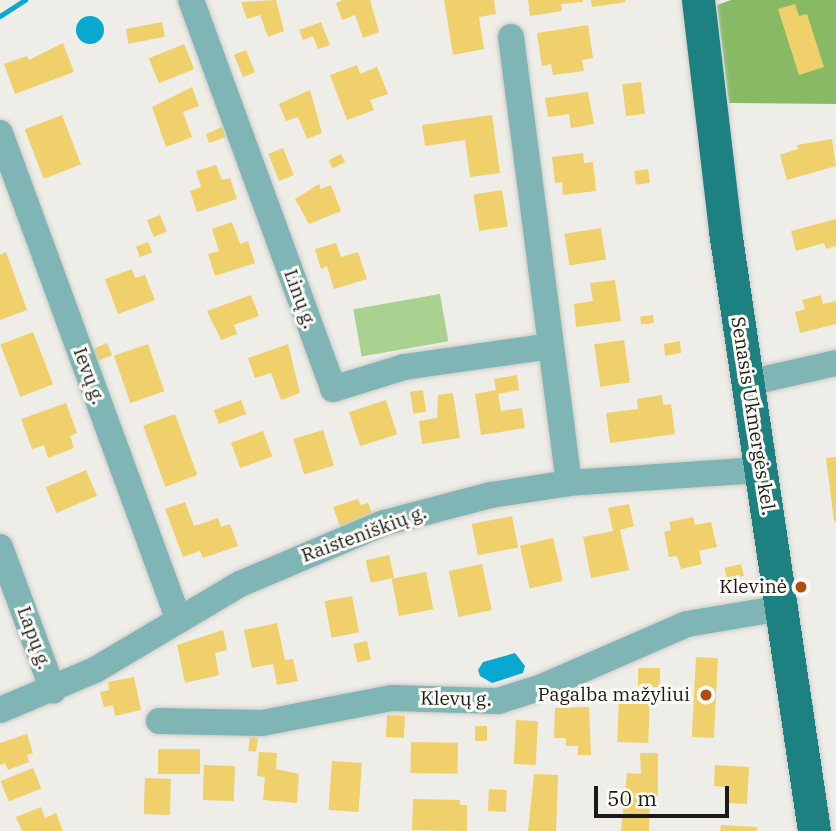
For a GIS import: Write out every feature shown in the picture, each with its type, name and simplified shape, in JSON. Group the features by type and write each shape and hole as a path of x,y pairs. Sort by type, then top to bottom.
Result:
{"main road":[{"name":"Senasis Ukmergės kel.","path":"698,0 748,383 814,831"}],"street":[{"name":"Linų g.","path":"191,0 333,389 404,367 551,346"},
{"path":"511,37 569,483"},
{"name":"Ievų g.","path":"0,133 178,618"},
{"path":"748,383 836,363"},
{"name":"Raisteniškių g.","path":"0,710 53,690 95,670 178,618 240,584 384,523 491,495 569,483 761,470"},
{"name":"Lapų g.","path":"0,547 53,690"},
{"name":"Klevų g.","path":"159,721 262,723 392,698 498,701 542,687 687,624 782,608"}],"green space":[{"path":"731,0 836,0 836,104 729,103 717,5"},
{"path":"440,294 448,341 362,357 353,309"}],"water":[{"path":"90,16 100,20 104,30 100,40 90,44 80,40 76,30 80,20"},
{"path":"515,653 525,666 523,673 492,683 480,676 478,670 483,662"}],"building":[{"path":"276,0 284,31 268,37 260,15 247,19 241,2"},
{"path":"343,0 370,0 379,32 363,38 355,15 342,20 336,3"},
{"path":"444,0 494,0 496,14 479,17 484,49 453,55"},
{"path":"528,0 583,2 561,4 562,11 530,16"},
{"path":"591,0 625,0 626,2 592,7"},
{"path":"795,4 799,16 807,14 824,67 799,75 778,9"},
{"path":"162,22 165,37 129,44 126,29"},
{"path":"321,22 330,45 318,49 313,36 303,40 299,30"},
{"path":"588,25 593,58 582,60 584,71 553,75 551,64 542,66 537,33"},
{"path":"63,43 74,72 15,94 4,64 27,56 29,60"},
{"path":"184,44 194,69 159,83 149,58"},
{"path":"246,50 255,72 243,77 234,55"},
{"path":"357,65 360,74 377,67 388,94 370,100 374,110 347,120 330,75"},
{"path":"641,82 645,114 626,116 622,84"},
{"path":"192,87 199,106 183,112 192,137 166,147 152,107"},
{"path":"310,90 322,133 307,139 298,117 286,121 279,104"},
{"path":"588,92 594,124 571,128 569,114 548,117 545,98"},
{"path":"62,115 81,164 44,179 25,129"},
{"path":"492,115 500,173 470,177 465,140 425,146 422,125"},
{"path":"222,127 226,137 209,143 206,134"},
{"path":"832,139 836,166 787,180 780,155 798,149 797,145"},
{"path":"283,148 294,175 279,181 268,154"},
{"path":"583,153 584,163 593,162 596,191 563,195 562,182 555,183 552,157"},
{"path":"341,154 345,162 333,168 329,160"},
{"path":"216,165 222,180 230,178 237,199 197,212 190,191 201,187 196,171"},
{"path":"648,169 650,183 636,185 634,171"},
{"path":"319,184 321,189 331,185 341,211 309,224 295,199"},
{"path":"502,190 508,227 479,231 473,195"},
{"path":"160,215 167,232 154,237 147,220"},
{"path":"836,219 836,246 826,249 824,243 796,251 791,231"},
{"path":"232,222 240,244 248,241 255,263 215,276 208,254 219,251 212,229"},
{"path":"601,228 606,260 569,265 564,234"},
{"path":"148,242 152,252 140,257 136,247"},
{"path":"336,243 341,257 358,252 367,279 334,289 327,266 321,269 315,249"},
{"path":"6,252 27,310 0,320 0,255"},
{"path":"132,269 135,278 145,275 155,300 118,314 105,279"},
{"path":"615,280 621,321 576,327 574,304 593,301 590,283"},
{"path":"251,295 259,316 234,325 237,334 221,340 207,311"},
{"path":"821,295 823,304 836,301 836,324 800,333 795,312 805,309 802,300"},
{"path":"653,315 654,323 641,325 640,317"},
{"path":"33,332 53,384 20,397 0,345"},
{"path":"624,340 630,383 600,387 594,344"},
{"path":"680,341 681,353 665,356 664,344"},
{"path":"107,343 112,355 98,361 93,349"},
{"path":"148,344 164,391 130,403 114,356"},
{"path":"288,344 300,393 281,400 271,373 255,378 248,358"},
{"path":"517,375 519,390 498,394 501,411 522,408 525,428 481,435 475,394 496,390 494,379"},
{"path":"423,390 426,412 413,414 410,392"},
{"path":"453,393 460,438 422,444 419,421 437,418 438,395"},
{"path":"662,395 663,405 671,404 675,434 610,443 606,413 638,409 637,399"},
{"path":"241,400 246,414 219,424 214,410"},
{"path":"386,400 397,434 360,446 349,412"},
{"path":"66,403 77,433 70,436 74,448 48,458 44,445 32,449 21,419"},
{"path":"175,414 197,475 165,487 143,426"},
{"path":"323,430 334,465 304,474 293,439"},
{"path":"263,431 272,456 240,468 231,443"},
{"path":"836,457 836,521 834,521 826,458"},
{"path":"86,470 97,496 56,513 45,487"},
{"path":"358,499 361,505 368,503 374,518 341,529 333,507"},
{"path":"185,502 194,526 218,518 221,527 230,524 238,546 203,558 200,551 183,557 165,509"},
{"path":"629,504 634,526 620,530 629,570 591,578 583,537 613,531 608,508"},
{"path":"512,516 518,547 478,555 472,524"},
{"path":"693,517 695,525 711,522 717,547 699,551 702,564 681,569 677,556 669,557 664,532 671,530 669,522"},
{"path":"553,538 563,581 530,589 520,546"},
{"path":"389,555 394,577 371,583 366,560"},
{"path":"482,564 492,610 459,617 449,571"},
{"path":"741,564 744,576 727,580 725,568"},
{"path":"426,572 433,609 399,616 392,579"},
{"path":"352,596 359,632 332,638 325,601"},
{"path":"277,623 285,660 293,659 298,681 277,685 273,664 252,668 244,630"},
{"path":"223,630 227,650 215,653 219,675 185,683 177,645"},
{"path":"367,641 371,660 357,662 353,644"},
{"path":"696,657 718,658 714,738 692,737"},
{"path":"638,668 660,668 660,687 638,687"},
{"path":"134,677 141,710 115,716 113,705 104,707 100,692 109,690 108,682"},
{"path":"619,694 650,695 648,743 617,742"},
{"path":"589,707 591,755 578,755 578,746 566,746 566,738 554,738 555,708"},
{"path":"387,715 405,716 404,738 386,737"},
{"path":"516,720 538,721 536,765 514,764"},
{"path":"475,726 487,726 487,741 475,741"},
{"path":"27,734 33,753 27,755 29,762 8,770 5,763 0,765 0,743"},
{"path":"250,737 258,738 256,752 248,751"},
{"path":"411,742 458,743 457,774 410,773"},
{"path":"158,749 200,749 200,774 158,774"},
{"path":"259,752 277,753 276,769 299,774 297,803 263,800 265,777 257,776"},
{"path":"640,753 658,753 658,796 650,796 649,831 621,831 627,773 641,774"},
{"path":"332,761 362,763 359,812 329,810"},
{"path":"204,765 235,766 234,801 203,800"},
{"path":"715,765 749,767 747,804 728,803 729,787 714,786"},
{"path":"33,768 41,788 9,802 1,781"},
{"path":"534,774 558,775 556,831 528,831"},
{"path":"145,778 171,779 170,815 144,814"},
{"path":"489,789 507,790 506,812 488,811"},
{"path":"413,799 460,800 460,805 467,805 467,831 412,830"},
{"path":"41,807 45,818 56,813 63,831 22,831 16,817"},
{"path":"721,825 757,827 757,831 720,831"}],"waterway":[{"path":"0,16 25,0"}],"place":[{"name":"Klevinė","path":"801,587"},
{"name":"Pagalba mažyliui","path":"706,695"}]}
